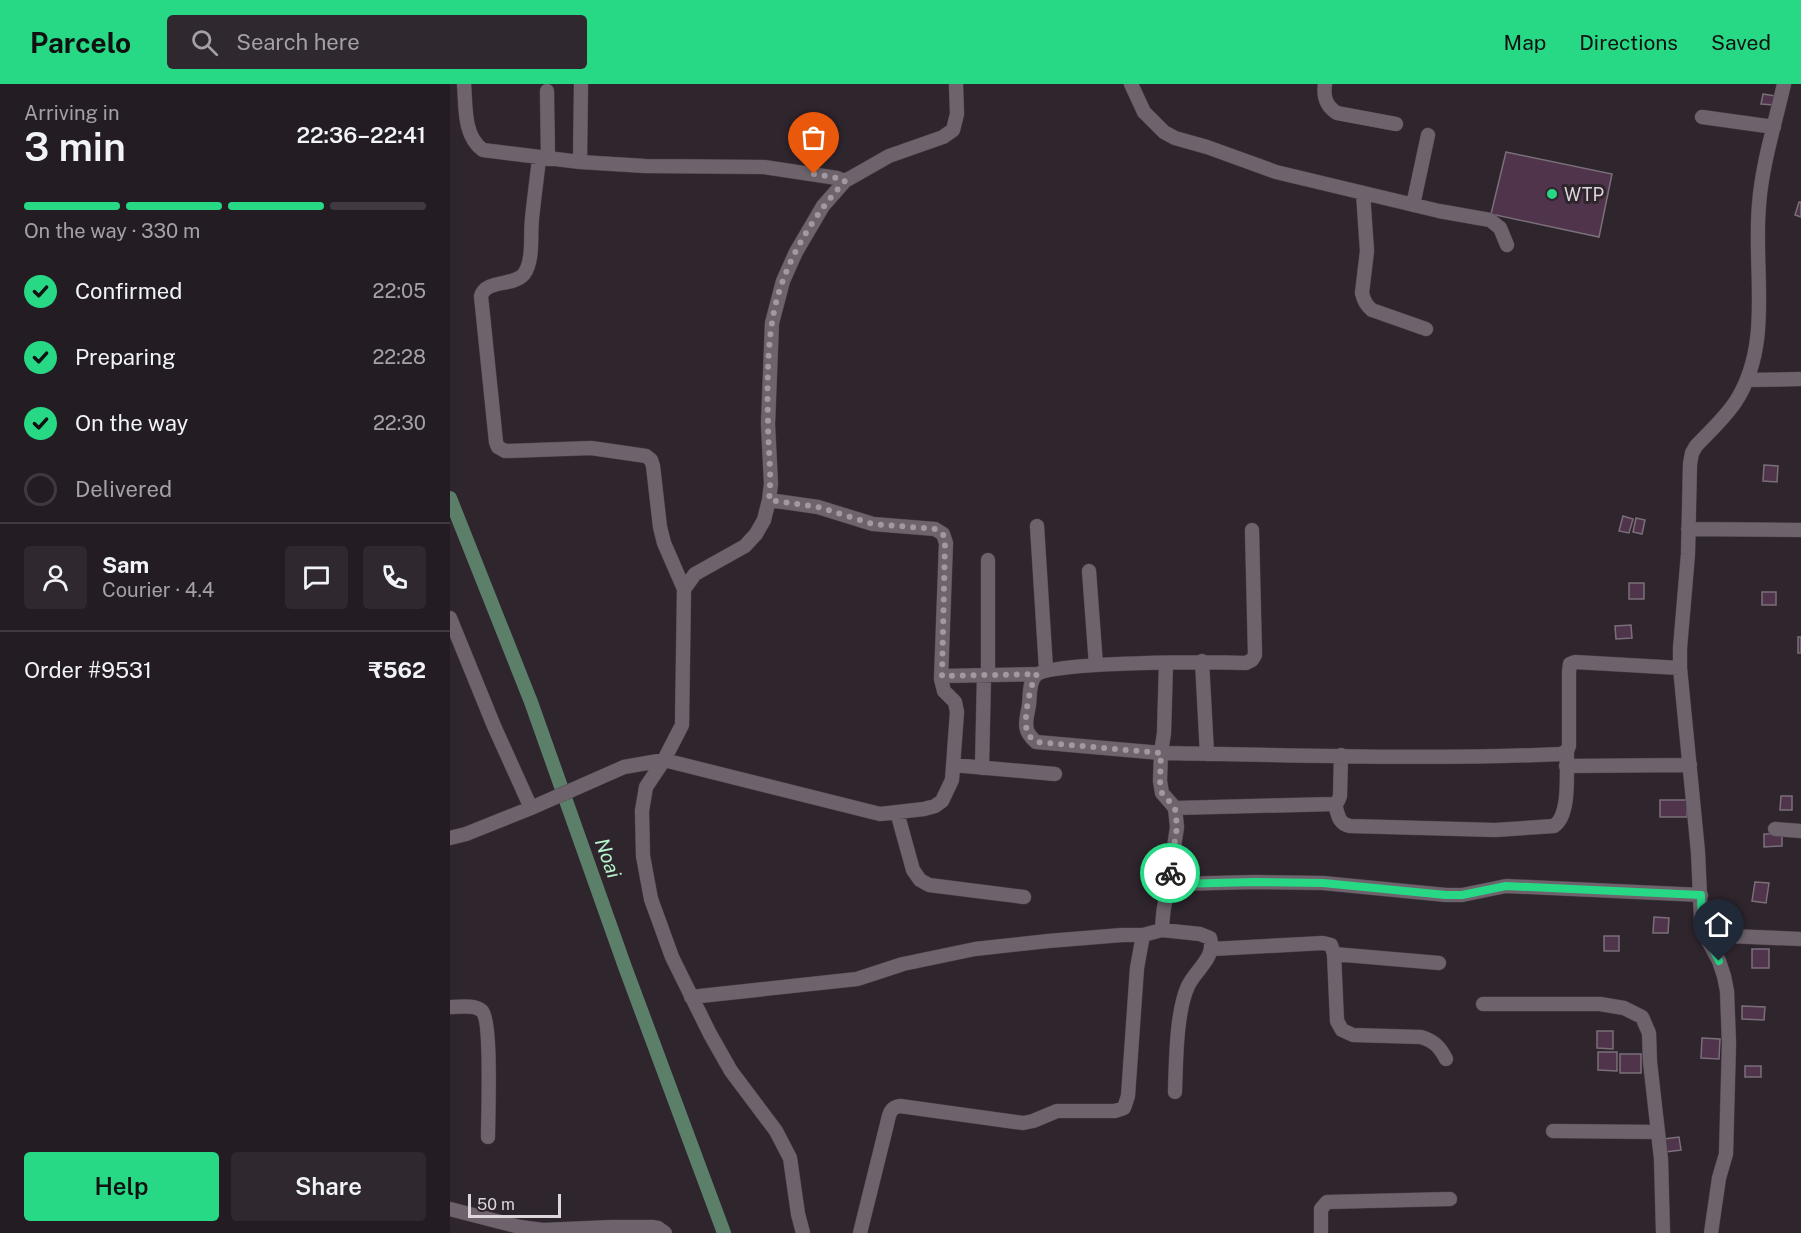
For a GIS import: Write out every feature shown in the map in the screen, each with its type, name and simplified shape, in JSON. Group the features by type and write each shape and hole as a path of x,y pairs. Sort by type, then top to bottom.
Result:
{"street":[{"path":"464,84 468,127 478,147 483,150 580,162 764,167 845,181"},
{"path":"580,162 581,84"},
{"path":"684,589 695,574 745,546 756,534 764,520 771,484 768,388 772,322 783,282 796,252 823,206 845,181 889,156 943,137 953,130 957,114 956,84"},
{"path":"1131,84 1144,112 1164,132 1175,138 1276,172 1413,205 1490,220 1500,228 1507,245"},
{"path":"1325,84 1325,98 1331,109 1337,113 1396,124"},
{"path":"1711,1233 1717,1187 1726,1154 1729,1043 1727,991 1724,976 1705,934 1701,919 1698,852 1680,668 1690,464 1696,446 1736,402 1747,380 1757,345 1759,206 1767,155 1784,84"},
{"path":"547,91 544,158 532,219 530,258 527,268 518,279 486,287 480,296 496,442 498,447 505,451 591,448 631,453 646,456 651,460 664,543 684,589 681,725 664,760 646,787 642,811 643,856 651,899 672,957 710,1034 731,1071 776,1131 790,1158 803,1233"},
{"path":"1702,117 1774,127"},
{"path":"1413,205 1428,135"},
{"path":"1363,193 1366,242 1362,293 1366,305 1372,310 1426,328"},
{"path":"1747,380 1801,379"},
{"path":"450,838 534,807 624,767 664,760 880,814 924,809 942,801 952,780 957,712 955,702 944,692 942,676 945,543 943,534 935,529 873,524 818,507 769,500"},
{"path":"1037,526 1041,672 1032,680 1026,724 1027,735 1036,742 1161,753 1517,756 1561,754 1567,758 1690,765"},
{"path":"1688,529 1801,530"},
{"path":"942,676 1041,672 1096,665 1202,661 1246,663 1255,655 1252,530"},
{"path":"982,768 988,560"},
{"path":"1089,571 1096,665"},
{"path":"450,618 477,686 534,807"},
{"path":"1202,661 1207,754"},
{"path":"1335,804 1340,821 1350,826 1495,830 1554,826 1560,822 1566,803 1570,664 1575,662 1680,668"},
{"path":"1166,663 1160,782 1162,793 1175,808 1177,827 1170,874 1175,884"},
{"path":"1175,808 1335,804 1341,796 1341,755"},
{"path":"953,765 1055,774"},
{"path":"897,812 913,870 920,880 929,885 1024,897"},
{"path":"1775,828 1801,831"},
{"path":"1162,930 1164,904 1169,890 1175,884 1323,883 1446,895 1462,895 1506,886 1701,895"},
{"path":"691,997 857,979 903,964 975,949 1143,935 1162,930 1200,934 1210,938 1212,949 1189,984 1183,999 1177,1044 1175,1092"},
{"path":"1705,934 1801,939"},
{"path":"860,1233 886,1124 891,1110 895,1107 1023,1123 1057,1111 1115,1111 1124,1108 1128,1096 1137,968 1143,935"},
{"path":"1212,949 1323,943 1331,945 1334,954 1337,1021 1342,1030 1353,1035 1421,1037 1430,1040 1440,1048 1446,1059"},
{"path":"1334,954 1439,963"},
{"path":"1483,1004 1600,1004 1624,1008 1642,1017 1649,1033 1661,1159 1663,1233"},
{"path":"450,1007 477,1008 483,1012 486,1019 488,1137"},
{"path":"1553,1131 1658,1132"},
{"path":"1321,1233 1321,1209 1327,1202 1450,1199"},
{"path":"450,1209 499,1227 543,1230 652,1227 664,1233"}],"building":[{"path":"1763,94 1776,96 1774,105 1761,104"},
{"name":"WTP","path":"1506,152 1612,174 1599,237 1491,214"},
{"path":"1799,202 1801,202 1801,217 1795,215"},
{"path":"1764,465 1778,466 1777,482 1763,481"},
{"path":"1623,516 1633,519 1629,533 1619,531"},
{"path":"1636,518 1645,520 1642,534 1633,532"},
{"path":"1629,583 1644,583 1644,599 1629,599"},
{"path":"1762,592 1776,592 1776,605 1762,605"},
{"path":"1631,625 1632,638 1616,639 1615,626"},
{"path":"1798,637 1801,637 1801,653 1798,653"},
{"path":"1781,796 1792,796 1792,810 1780,810"},
{"path":"1660,800 1687,800 1687,817 1660,817"},
{"path":"1764,834 1782,834 1782,846 1764,847"},
{"path":"1755,882 1769,883 1766,903 1752,901"},
{"path":"1654,917 1669,918 1668,933 1653,933"},
{"path":"1604,936 1619,936 1619,951 1604,951"},
{"path":"1752,949 1769,949 1769,968 1752,968"},
{"path":"1742,1006 1765,1007 1764,1020 1742,1019"},
{"path":"1597,1031 1613,1031 1613,1049 1597,1048"},
{"path":"1702,1038 1720,1039 1719,1059 1701,1058"},
{"path":"1598,1052 1617,1052 1617,1071 1598,1070"},
{"path":"1620,1054 1641,1054 1641,1073 1620,1073"},
{"path":"1745,1066 1761,1066 1761,1077 1745,1077"},
{"path":"1679,1137 1681,1150 1666,1152 1664,1139"}],"waterway":[{"name":"Noai","path":"450,498 531,702 625,967 724,1233"}],"way so far":[{"path":"814,174 845,181 823,206 796,252 777,300 772,322 768,388 771,484 769,500 818,507 865,523 935,529 943,534 945,543 942,676 1037,674 1032,680 1026,724 1027,735 1036,742 1161,753 1162,793 1175,808 1177,827 1170,873"}],"place":[{"name":"WTP","path":"1552,194"}],"route":[{"path":"1170,873 1175,884 1323,883 1446,895 1462,895 1506,886 1701,895 1701,919 1705,934 1719,961"}]}
